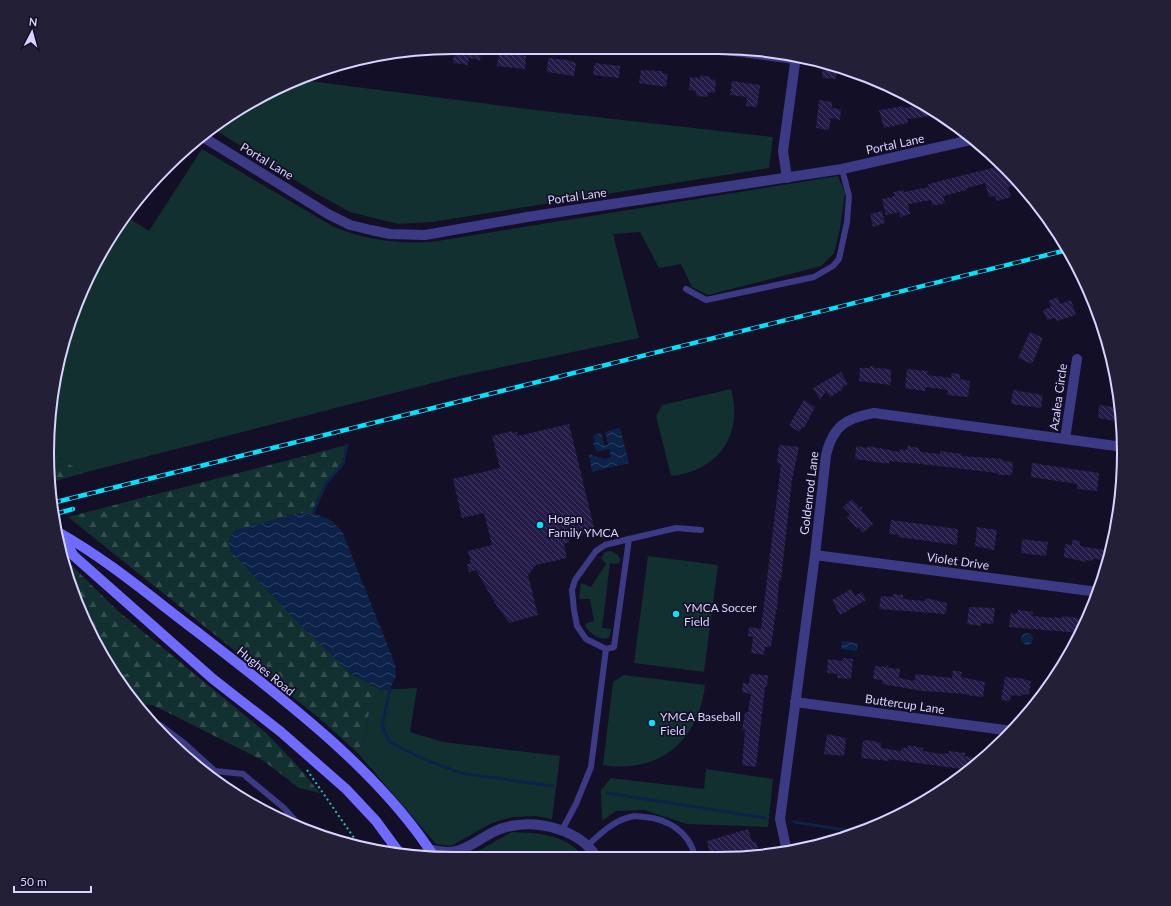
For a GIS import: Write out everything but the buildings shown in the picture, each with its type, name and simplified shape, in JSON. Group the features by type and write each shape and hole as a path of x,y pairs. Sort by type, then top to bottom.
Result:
{"main road":[{"name":"Hughes Road","path":"63,535 83,545 257,679 349,757 392,802 430,851"},
{"name":"Hughes Road","path":"65,542 74,556 213,679 281,732 346,789 376,821 395,848"}],"street":[{"path":"787,178 783,151 795,62"},
{"name":"Portal Lane","path":"206,139 328,214 350,224 377,232 407,235 425,235 527,217 842,169 968,142"},
{"name":"Azalea Circle","path":"1066,439 1077,360"},
{"name":"Goldenrod Lane","path":"786,846 780,819 829,443 839,427 855,416 874,413 1117,446"},
{"name":"Violet Drive","path":"815,555 1092,591"},
{"name":"Buttercup Lane","path":"795,702 1005,730"},
{"path":"460,852 480,839 510,826 530,824 562,830 573,835 592,852"}],"lane":[{"path":"686,289 706,300 814,276 833,266 839,259 849,196 842,169"},
{"path":"629,539 614,647 606,649 586,639 578,626 574,610 572,590 575,580 596,551 605,545 629,539 676,528 701,530"},
{"path":"562,830 576,804 591,766 606,649"},
{"path":"165,729 184,743 215,771 243,774 284,808 294,819"},
{"path":"587,846 613,824 631,816 657,818 679,829 693,847 694,852"}],"green space":[{"path":"309,81 535,110 773,137 769,168 432,222 398,224 350,212 319,195 217,131 253,107"},
{"path":"202,149 334,227 370,238 394,242 431,242 838,176 845,193 840,229 834,253 821,266 708,295 692,287 681,264 659,268 640,232 613,234 639,338 460,376 83,473 54,454 57,401 68,350 84,300 107,253 121,231 130,219 149,231"},
{"path":"731,389 734,406 734,421 724,448 702,467 688,473 671,476 656,416 662,405"},
{"path":"347,445 343,464 326,483 313,513 294,514 234,531 229,540 231,551 351,674 381,690 370,706 364,742 357,752 319,718 68,517"},
{"path":"54,454 83,473 55,481"},
{"path":"611,551 618,555 621,560 618,564 610,563 602,628 611,629 609,638 602,638 590,632 585,626 587,623 594,621 590,599 579,599 581,583 591,587 606,564 601,558 605,552"},
{"name":"YMCA Soccer Field","path":"648,556 718,565 704,672 634,663"},
{"path":"70,564 118,611 265,732 295,763 320,793 299,788 264,761 152,705 143,704 122,676 132,670 104,646 84,606"},
{"path":"104,646 132,670 122,676"},
{"name":"YMCA Baseball Field","path":"624,675 705,685 701,705 694,722 685,737 673,749 658,758 642,764 623,766 603,765 613,682"},
{"path":"417,688 410,732 443,742 560,756 552,819 535,816 513,817 492,823 451,846 436,844 357,752 364,742 370,706 381,690"},
{"path":"706,769 773,779 768,827 687,824 644,810 616,811 602,821 601,790 611,778 704,789"},
{"path":"512,832 550,836 568,843 579,852 476,852"}],"water":[{"path":"620,428 629,463 592,472 589,454 605,459 611,457 609,449 597,452 593,443 595,443 593,435 601,433 605,445 608,444 605,432"},
{"path":"313,513 331,520 342,531 395,664 396,676 390,689 381,690 351,674 298,623 230,551 229,540 234,531 294,514"},
{"path":"1027,633 1031,635 1033,639 1031,643 1027,645 1023,643 1021,639 1023,635"},
{"path":"842,641 858,643 857,651 841,649"}],"waterway":[{"path":"313,513 326,483 343,464 347,445"},
{"path":"390,689 382,726 390,742 417,756 460,773 553,786"},
{"path":"607,793 765,818"},
{"path":"794,822 848,830"}],"railway":[{"path":"57,502 1062,251"},
{"path":"59,513 73,509"}],"place":[{"name":"Hogan Family YMCA","path":"540,525"},
{"name":"YMCA Soccer Field","path":"676,614"},
{"name":"YMCA Baseball Field","path":"652,723"}]}
